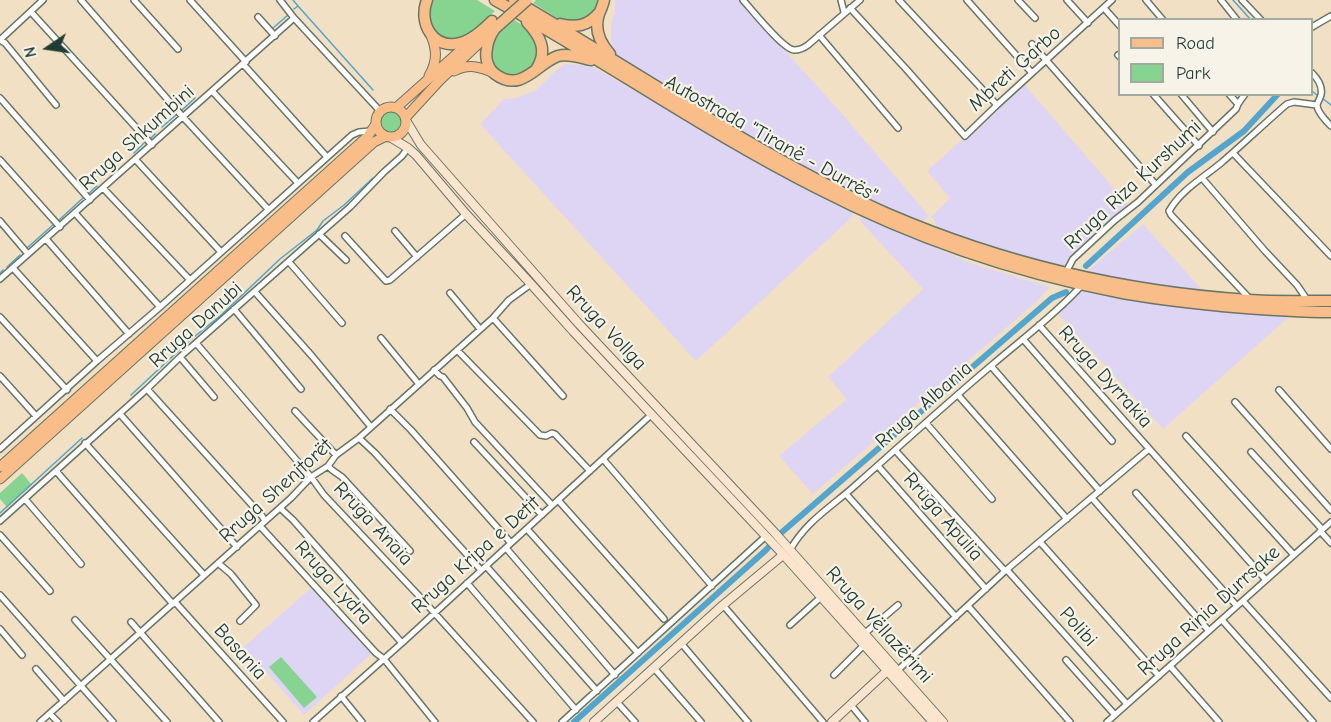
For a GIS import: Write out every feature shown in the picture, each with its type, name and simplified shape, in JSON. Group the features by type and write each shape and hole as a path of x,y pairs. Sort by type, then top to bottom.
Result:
{"highway":[{"path":"427,0 423,17 430,33 440,41 455,44 466,41 496,24 527,0"},
{"name":"Autostrada \"Tiranë - Durrës\"","path":"495,0 515,4 547,21 709,119 875,208 972,245 1092,279 1154,290 1251,300 1331,301"},
{"path":"604,0 597,24 599,38 616,61"},
{"path":"533,73 541,61 542,44 515,4 496,24 490,37 486,52 488,64 494,74 513,80 523,78 533,73 558,56 571,55 600,62"},
{"name":"Autostrada \"Tiranë - Durrës\"","path":"515,4 600,62 779,168 880,218 962,251 1082,285 1150,297 1290,312 1331,312"},
{"path":"547,21 568,26 581,26 600,13"}],"main road":[{"path":"0,479 374,142 401,134 407,119 440,80 496,24"},
{"path":"397,107 482,30"},
{"path":"426,81 436,58 430,33"},
{"path":"440,80 457,69 469,66 479,67 494,74"},
{"path":"0,467 374,128 380,111 388,107 397,107 403,111 407,119"},
{"name":"Rruga Vollga","path":"407,119 417,140 428,153 766,537 785,551"},
{"path":"374,128 388,137"},
{"name":"Rruga Vollga","path":"388,137 416,155 466,214 573,331 775,533 785,551"},
{"path":"594,722 785,551"},
{"name":"Rruga Vëllazërimi","path":"785,551 821,597 933,722"},
{"name":"Rruga Vëllazërimi","path":"785,551 943,722"},
{"path":"832,722 887,671"}],"street":[{"path":"43,0 0,40 5,43 56,105"},
{"path":"81,0 183,117 268,209"},
{"path":"134,0 178,49"},
{"path":"190,0 327,157"},
{"path":"280,0 380,111"},
{"path":"742,0 787,47 793,50 801,49 860,0"},
{"path":"841,0 844,12"},
{"path":"899,0 997,105"},
{"path":"967,0 1032,73"},
{"path":"1018,0 1035,18"},
{"path":"1067,0 1088,23"},
{"path":"1146,0 1161,18"},
{"path":"1221,0 1235,18"},
{"path":"1242,0 1259,18"},
{"path":"1107,3 1118,24"},
{"name":"Mbreti Garbo","path":"850,8 965,135 1107,3"},
{"path":"31,12 152,145"},
{"path":"1313,26 1331,15"},
{"path":"258,17 275,36"},
{"name":"Rruga Shkumbini","path":"0,279 294,18"},
{"path":"819,35 898,128"},
{"path":"1032,44 1156,185"},
{"path":"1313,75 1320,84 1318,110 1331,126"},
{"path":"212,91 298,183"},
{"path":"1155,96 1199,146"},
{"path":"1182,96 1213,132"},
{"path":"1231,96 1238,104"},
{"name":"Rruga Riza Kurshumi","path":"1066,272 1073,260 1236,110 1244,96"},
{"path":"0,98 90,200"},
{"path":"1251,300 1169,210 1193,184 1233,153 1287,104 1320,99"},
{"path":"0,449 352,135 374,128"},
{"name":"Rruga Danubi","path":"0,521 180,357 350,207 408,148"},
{"path":"1233,153 1331,256"},
{"path":"135,159 221,252"},
{"path":"0,160 60,227"},
{"path":"1202,178 1304,293 1308,301"},
{"path":"103,188 190,280"},
{"path":"75,213 160,307"},
{"path":"345,236 386,281 390,280 466,214"},
{"path":"0,221 28,254"},
{"path":"394,231 417,257"},
{"path":"320,234 346,260"},
{"path":"46,239 129,334"},
{"path":"289,262 342,323"},
{"path":"13,268 97,361"},
{"name":"Rruga Shenjtorët","path":"40,722 237,547 311,477 328,466 336,455 359,438 493,318 509,300 531,284"},
{"name":"Rruga Albania","path":"785,551 813,520 846,494 1082,285"},
{"path":"255,292 371,427"},
{"path":"450,293 480,329"},
{"path":"234,309 301,389"},
{"path":"0,317 66,390"},
{"path":"493,318 563,396"},
{"name":"Rruga Dyrrakia","path":"1039,325 1266,580"},
{"path":"381,338 418,385"},
{"path":"1023,339 1112,441"},
{"name":"Rruga Anaia","path":"196,343 324,495 533,722"},
{"path":"457,350 540,435 555,434 590,471"},
{"path":"180,357 214,397"},
{"path":"991,366 1100,491"},
{"path":"434,370 455,392 475,422 552,505"},
{"path":"0,376 36,416"},
{"path":"147,389 265,521"},
{"path":"1279,390 1331,449"},
{"path":"958,395 1066,519"},
{"path":"1235,402 1331,510"},
{"path":"390,409 511,543"},
{"path":"295,411 336,455"},
{"name":"Rruga Kripa e Detit","path":"313,722 655,412"},
{"path":"120,414 237,547"},
{"path":"926,423 992,499"},
{"path":"1186,436 1294,555"},
{"path":"359,438 597,691"},
{"path":"474,442 542,515"},
{"path":"86,443 204,575"},
{"path":"897,670 1006,571 1149,449"},
{"name":"Polibi","path":"895,450 1127,704"},
{"path":"1251,452 1331,543"},
{"path":"603,459 712,585"},
{"path":"328,466 342,477 410,551"},
{"name":"Rruga Apulia","path":"878,466 986,589"},
{"name":"Basania","path":"56,471 283,722"},
{"path":"1136,493 1238,606"},
{"path":"846,494 956,617"},
{"path":"1092,498 1209,631"},
{"path":"25,499 81,564"},
{"path":"558,500 664,619"},
{"path":"280,508 402,643"},
{"name":"Rruga Rinia Durrsake","path":"1107,722 1331,522"},
{"name":"Rruga Lydra","path":"260,526 384,659 435,722"},
{"path":"527,529 638,653"},
{"path":"0,535 50,591"},
{"path":"562,722 766,537"},
{"path":"1040,542 1159,676"},
{"path":"506,548 615,675"},
{"path":"218,563 231,574 256,605 240,621"},
{"path":"467,584 576,710"},
{"path":"0,595 113,722"},
{"path":"790,625 821,597"},
{"path":"1244,601 1331,698"},
{"path":"864,634 898,605"},
{"path":"723,606 823,722"},
{"path":"968,606 1070,722"},
{"path":"75,620 167,722"},
{"path":"1222,620 1313,722"},
{"path":"131,622 219,722"},
{"path":"0,629 22,655"},
{"path":"681,643 748,722"},
{"path":"834,675 864,645"},
{"path":"1066,660 1115,715"},
{"path":"1170,666 1219,722"},
{"path":"654,668 700,722"},
{"path":"36,669 64,701"},
{"path":"341,696 362,722"},
{"path":"616,701 635,722"},
{"path":"851,705 865,722"},
{"path":"50,714 58,722"}],"shaded area":[{"path":"615,0 739,0 837,108 929,216 922,222 855,193 754,139 615,56 611,40 611,25"},
{"path":"565,64 591,66 786,176 853,211 852,217 696,361 480,124 504,99 516,98 536,90"},
{"path":"1024,84 1129,206 1063,267 1003,251 938,229 932,216 950,198 927,171"},
{"path":"861,215 973,264 1050,287 1036,302 813,494 779,456 847,399 828,377 923,289 860,221"},
{"path":"1143,224 1220,310 1290,316 1163,429 1059,315 1089,270"},
{"path":"311,588 371,654 304,715 244,647"}],"green space":[{"path":"431,0 477,0 495,11 466,37 443,39 429,27"},
{"path":"536,0 598,0 596,9 583,22 560,20 533,3"},
{"path":"513,19 532,32 540,44 533,70 511,77 498,71 489,54 495,35"},
{"path":"391,111 399,114 402,122 399,130 391,133 383,130 380,122 383,114"},
{"path":"22,473 32,485 7,507 0,499 0,493"},
{"path":"281,657 317,697 304,708 269,667"}],"waterway":[{"path":"293,0 298,6 294,9"},
{"path":"1233,0 1249,18"},
{"path":"298,6 373,90"},
{"path":"273,28 288,15"},
{"path":"1313,92 1318,96"},
{"path":"1086,266 1188,172 1244,131 1276,96"},
{"path":"182,110 195,98"},
{"path":"1322,98 1331,105"},
{"path":"162,127 176,115"},
{"path":"150,139 155,134"},
{"path":"134,153 144,143"},
{"path":"131,395 373,178"},
{"path":"88,194 97,186"},
{"path":"58,221 84,197"},
{"path":"27,248 54,224"},
{"path":"7,267 20,255"},
{"path":"0,273 3,270"},
{"path":"574,722 766,550 781,533 1052,298 1066,292"},
{"path":"0,513 82,438"}]}
